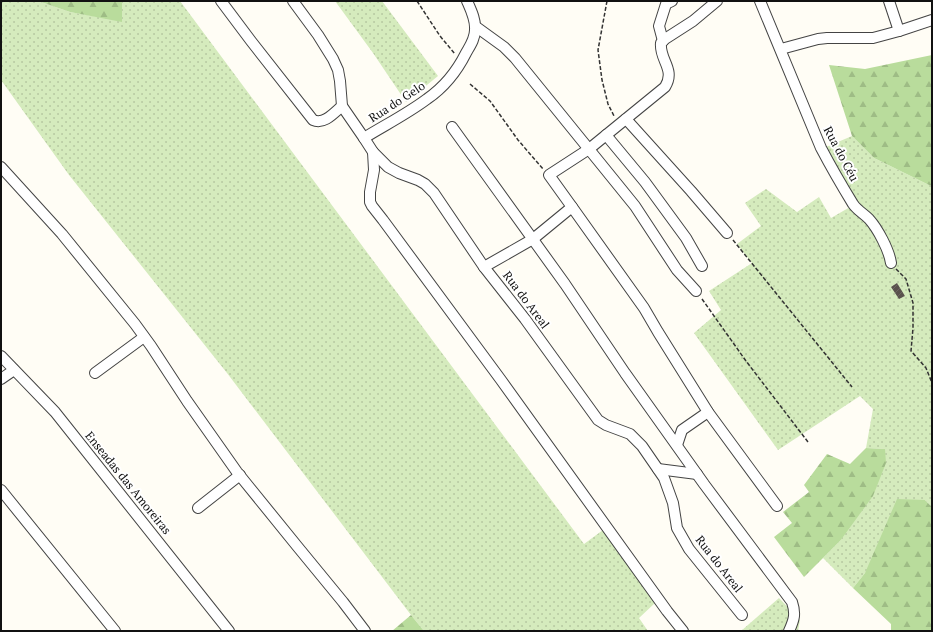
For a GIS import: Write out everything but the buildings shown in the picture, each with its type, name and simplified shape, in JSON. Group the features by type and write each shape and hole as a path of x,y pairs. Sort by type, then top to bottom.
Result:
{"street":[{"path":"221,1 313,120 318,122 323,121 342,106"},
{"name":"Rua do Areal","path":"293,1 318,35 333,59 338,70 342,106 373,152 388,167 418,180 425,184 434,193 484,267 525,319 598,420 606,425 630,434 642,446 664,478 673,503 677,528 689,548 742,615"},
{"path":"467,1 475,26 504,47 514,58 635,206 677,270 696,291"},
{"path":"672,1 666,4 659,26 669,71 668,82 665,87 589,149 549,176 644,308 664,343 708,412 776,506"},
{"path":"662,45 717,1"},
{"name":"Rua do Céu","path":"760,1 827,159 854,206 870,220 885,243 891,263"},
{"path":"889,1 899,31"},
{"path":"781,49 818,39 873,38 932,20"},
{"name":"Rua do Gelo","path":"364,138 427,99 444,85 461,62 473,40 475,26"},
{"path":"622,122 691,190 727,233"},
{"path":"452,127 565,284 676,445 792,602 795,609 795,615 789,631"},
{"path":"606,135 650,188 686,238 702,266"},
{"path":"373,152 374,170 370,197 372,206 497,374 666,611 683,631"},
{"path":"1,167 10,179 45,214 135,324 187,401 240,475 365,631"},
{"path":"484,267 533,239 572,207"},
{"path":"95,373 144,337"},
{"name":"Enseadas das Amoreiras","path":"1,356 60,418 229,631"},
{"path":"1,379 14,370"},
{"path":"676,445 682,430 708,412"},
{"path":"658,469 697,474"},
{"path":"198,508 240,475"},
{"path":"1,490 115,631"}],"path":[{"path":"417,1 440,36 461,62"},
{"path":"607,1 598,50 602,80 608,104 622,122"},
{"path":"470,84 490,101 518,140 549,176"},
{"path":"727,233 852,387"},
{"path":"891,263 906,279 914,303 911,351 926,368 932,383"},
{"path":"696,291 746,361 808,442"}],"green space":[{"path":"1,1 41,2 70,12 122,21 122,1 180,1 584,544 603,530 655,603 639,618 648,631 424,631 227,373 69,175 1,80"},
{"path":"7,1 122,1 122,22 70,12 41,2"},
{"path":"335,1 382,1 438,76 406,102"},
{"path":"932,55 932,185 929,185 874,158 852,136 829,65 865,69"},
{"path":"852,136 874,158 929,185 932,185 932,507 925,500 853,588 823,558 840,541 885,449 866,448 873,409 860,396 778,450 694,333 721,310 709,291 752,263 737,244 761,226 745,203 766,189 797,212 819,197 831,218 857,203 826,147"},
{"path":"866,448 885,449 886,463 873,496 840,541 804,577 774,537 792,523 783,512 809,492 804,485 827,454 850,464"},
{"path":"897,499 925,500 932,507 932,631 891,631 891,624 853,588 865,573"},
{"path":"779,598 800,620 798,631 741,631"},
{"path":"411,615 424,631 392,631"}]}
